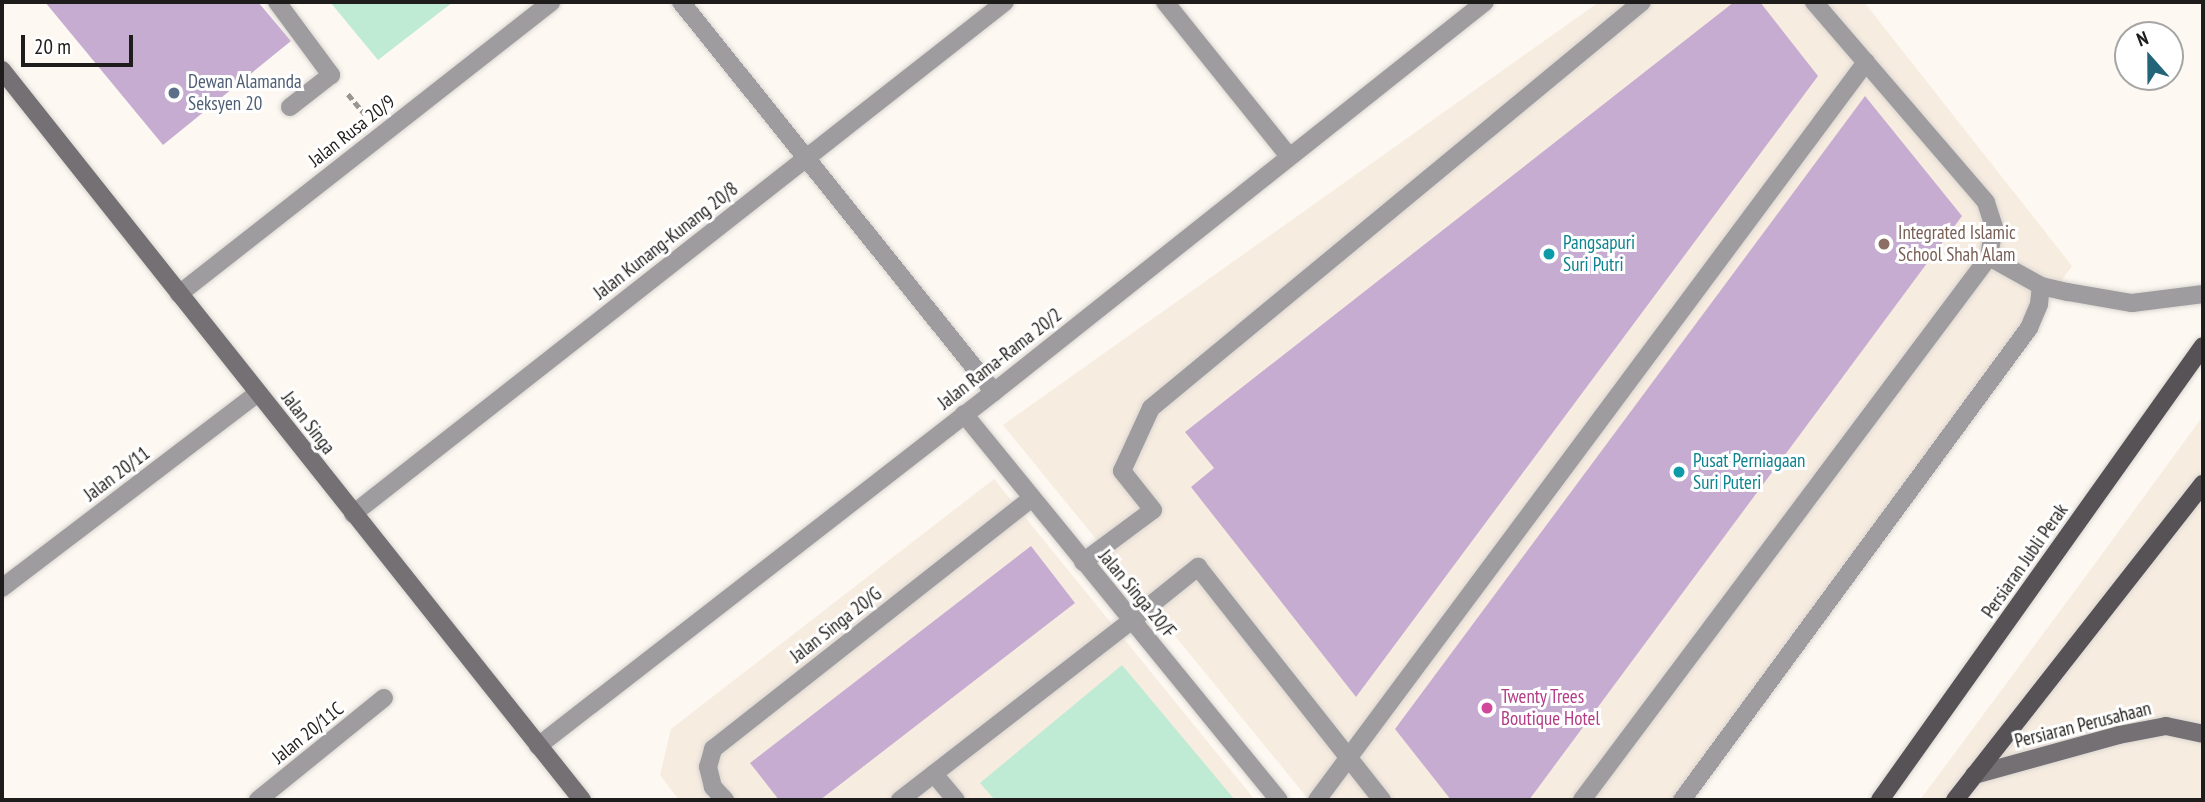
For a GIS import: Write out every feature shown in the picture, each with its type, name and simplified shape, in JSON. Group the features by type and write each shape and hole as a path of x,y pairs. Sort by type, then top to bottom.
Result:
{"main road":[{"name":"Persiaran Jubli Perak","path":"1880,800 2203,346"},
{"path":"1955,800 2203,484"}],"street":[{"path":"277,2 331,75 290,107"},
{"name":"Jalan Rusa 20/9","path":"179,294 551,2"},
{"path":"681,2 994,392"},
{"name":"Jalan Kunang-Kunang 20/8","path":"353,514 1005,2"},
{"path":"1165,2 1289,156"},
{"name":"Jalan Rama-Rama 20/2","path":"538,746 994,392 1485,2"},
{"path":"1083,562 1153,510 1122,471 1151,408 1642,2"},
{"path":"1582,800 1989,257 1994,227 1986,202 1814,2"},
{"path":"1317,800 1350,760 1866,61"},
{"name":"Jalan Singa","path":"2,70 582,800"},
{"path":"1989,257 2041,286 2132,303 2203,294"},
{"path":"1682,800 2029,328 2039,304 2041,286"},
{"name":"Jalan 20/11","path":"2,588 258,393"},
{"name":"Jalan Singa 20/F","path":"964,414 1279,800"},
{"name":"Jalan Singa 20/G","path":"725,800 713,787 708,767 713,749 1031,499"},
{"path":"900,800 1198,567 1382,800"},
{"name":"Jalan 20/11C","path":"258,800 384,698"},
{"name":"Persiaran Perusahaan","path":"1974,775 2154,728 2166,726 2203,734"},
{"path":"934,774 956,800"}],"path":[{"path":"331,75 383,134"}],"shaded area":[{"path":"1599,2 1864,2 2072,266 1687,800 1309,800 1003,425"},
{"path":"2203,416 2203,800 1920,800 2086,576"},
{"path":"994,479 1255,800 679,800 660,775 671,729"}],"green space":[{"path":"330,2 453,2 378,60"},
{"path":"1122,665 1235,800 995,800 980,783"}],"building":[{"name":"Dewan Alamanda Seksyen 20","path":"45,2 258,2 291,41 163,145"},
{"name":"Pangsapuri Suri Putri","path":"1734,2 1760,2 1818,76 1356,697 1191,487 1214,468 1185,432"},
{"name":"Pusat Perniagaan Suri Puteri","path":"1865,96 1962,216 1529,800 1451,800 1395,729"},
{"path":"1031,546 1075,603 820,800 779,800 750,763"}],"place":[{"name":"Dewan Alamanda Seksyen 20","path":"174,93"},
{"name":"Integrated Islamic School Shah Alam","path":"1884,244"},
{"name":"Pangsapuri Suri Putri","path":"1549,254"},
{"name":"Pusat Perniagaan Suri Puteri","path":"1679,472"},
{"name":"Twenty Trees Boutique Hotel","path":"1487,708"}]}
